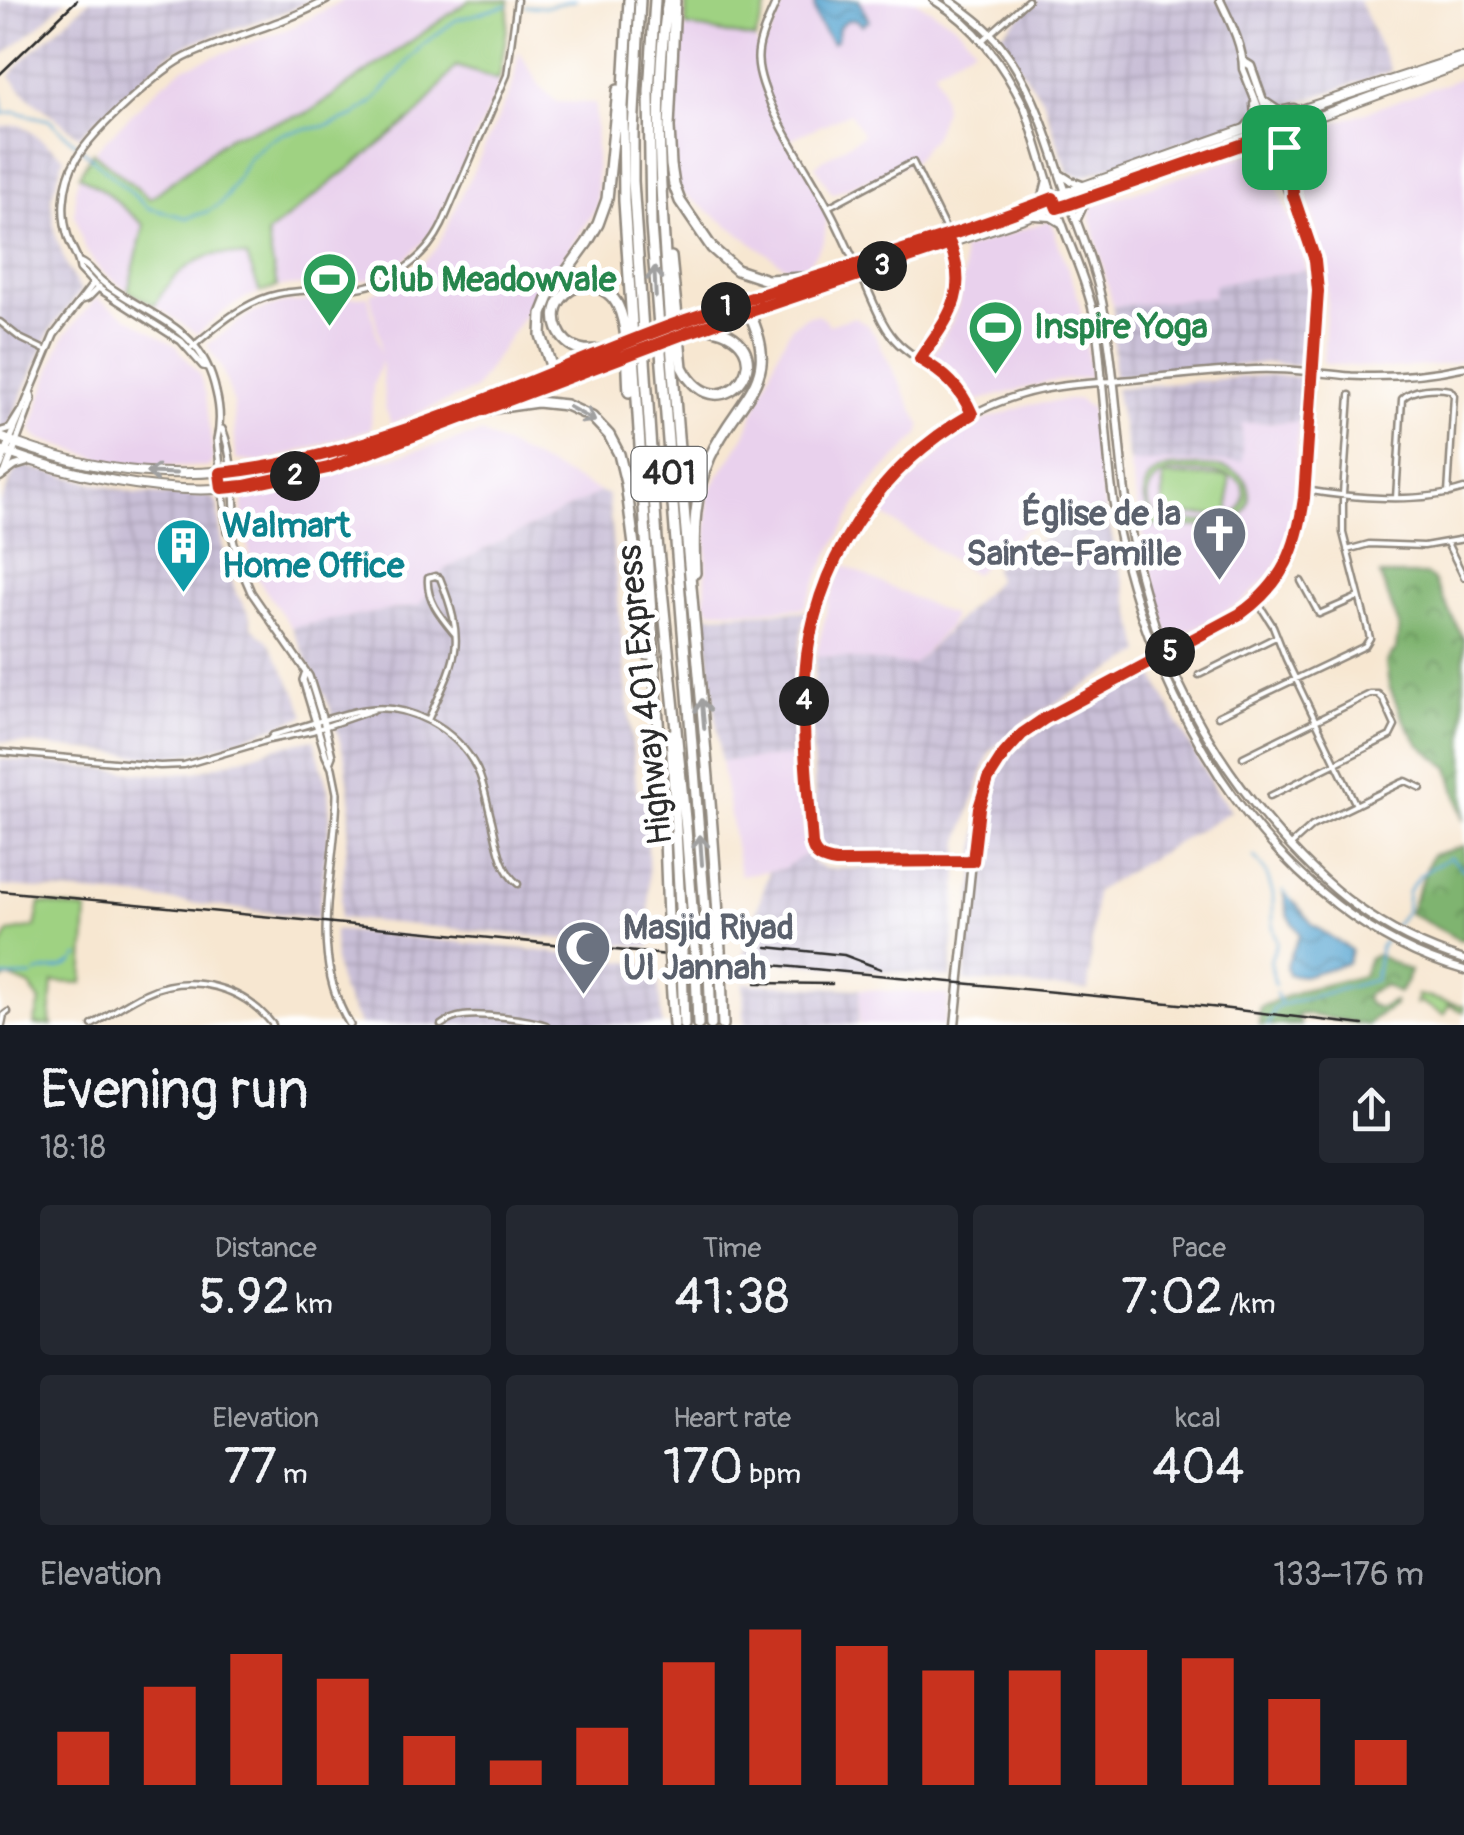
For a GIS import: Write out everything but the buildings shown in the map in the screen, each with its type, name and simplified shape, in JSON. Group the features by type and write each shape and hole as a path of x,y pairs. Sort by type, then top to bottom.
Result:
{"highway":[{"name":"401","path":"629,0 623,172 674,1025"},
{"name":"Highway 401 Express","path":"640,0 632,132 634,181 654,506 686,829 698,1025"},
{"name":"Highway 401 Express","path":"655,0 649,92 650,209 694,756 710,1025"},
{"name":"401","path":"668,0 660,154 679,472 713,816 723,1025"},
{"path":"676,0 669,127 671,166 680,200 712,248 738,270 767,280 820,278"},
{"path":"554,376 541,335 542,314 550,294 598,224 607,199 627,28"},
{"path":"660,154 682,368 699,391 712,395 729,392 746,374 745,349 729,333 702,328"},
{"path":"611,348 579,349 561,337 556,312 560,300 571,290 596,286 608,292 622,317 643,500"},
{"path":"698,664 694,557 698,498 711,455 760,377 760,345 743,301"},
{"path":"488,409 537,402 566,405 585,412 600,425 619,454 650,666 664,812"},
{"path":"666,641 684,1025"}],"main road":[{"path":"934,0 966,22 982,40 1012,82 1024,108 1095,318 1119,531 1132,588 1156,659 1197,742 1236,801 1313,884 1374,932 1464,970"},
{"path":"948,0 990,33 1035,102 1060,173 1101,297 1131,540 1146,599 1165,654 1207,736 1233,776 1290,846 1341,896 1400,936 1464,960"},
{"path":"1220,0 1243,61 1242,69 1267,121 1288,192 1293,195"},
{"path":"949,240 1024,208 1267,121 1459,58 1464,61"},
{"path":"7,438 49,454 136,472 204,474 307,460 554,376 612,361 868,267 1070,204 1290,128 1464,61"},
{"path":"1259,99 1279,111 1299,111"},
{"path":"1244,130 1255,116 1259,99"},
{"path":"1285,162 1284,140 1290,128"},
{"path":"955,1025 976,823 982,794 997,763 1012,744 1044,719 1257,602 1278,577 1293,550 1305,490 1318,291 1315,260 1294,189 1271,134"},
{"path":"1246,143 1263,144 1274,152"},
{"path":"1060,173 1070,182 1086,186"},
{"path":"1024,208 1043,196 1047,178"},
{"path":"1076,221 1092,196"},
{"path":"1034,216 1051,217 1062,225"},
{"path":"6,452 112,480 205,489 244,486 328,468 488,409 611,348 743,301 820,278 850,274"},
{"path":"1,472 10,428 20,413"},
{"path":"1,472 20,463 34,462"}],"street":[{"path":"232,536 233,488 219,457 216,390 208,362 193,347 98,283 86,264 80,262 64,219 67,181 86,144 171,65 326,0"},
{"path":"193,347 252,303 278,294 353,289 376,283 419,257 442,225 503,88 518,0"},
{"path":"777,0 758,59 761,78 776,113 828,207 882,320 896,341 956,386 972,414"},
{"path":"982,40 1028,0"},
{"path":"828,207 913,162 949,240 958,271 957,292 947,318 920,359"},
{"path":"20,413 59,328 84,294 98,283"},
{"path":"0,322 47,352"},
{"path":"973,861 836,862 816,854 812,844 804,703 814,620 826,582 848,536 907,459 972,414 1042,389 1247,370 1383,377 1464,367"},
{"path":"1396,498 1402,399 1409,392 1443,388 1454,396 1448,494"},
{"path":"7,438 32,400 31,394"},
{"path":"1218,716 1368,643 1369,631 1343,533 1350,395"},
{"path":"220,426 229,460 222,488 227,531 251,592 309,676 332,756 338,793 325,950 334,995 350,1025"},
{"path":"204,474 219,457"},
{"path":"229,460 248,470"},
{"path":"234,502 244,486"},
{"path":"205,489 223,502"},
{"path":"1305,490 1429,498 1464,489"},
{"path":"1347,550 1369,544 1424,546 1464,538"},
{"path":"1448,543 1464,577"},
{"path":"428,720 454,664 457,648 453,610 440,578 428,578 433,603 455,634"},
{"path":"1301,581 1319,614 1358,597"},
{"path":"1257,602 1268,616 1356,805"},
{"path":"1200,675 1277,637"},
{"path":"1243,756 1373,693 1382,699 1395,726 1390,736 1270,796"},
{"path":"0,752 160,766 184,764 368,709 403,712 428,720 454,738 477,768 501,856 518,884"},
{"path":"1290,846 1312,826 1406,781 1421,788"},
{"path":"92,1025 143,994 189,983 236,994 252,1003 273,1025"},
{"path":"2,1025 8,1012"},
{"path":"440,1025 458,1016 475,1015 546,1025"}],"shaded area":[{"path":"0,0 66,0 0,57"},
{"path":"90,0 310,0 188,44 167,56 79,136 27,96 10,76"},
{"path":"344,0 468,0 307,113 230,136 150,199 95,151 183,68 293,27"},
{"path":"786,0 915,0 957,26 975,47 934,70 944,109 934,136 913,162 832,194 815,165 863,135 850,113 790,139 828,207 824,241 806,267 793,272 673,186 670,170 677,58 686,26 755,39 759,49 770,36"},
{"path":"1038,0 1359,0 1391,71 1081,177 1068,172 1043,100 998,37"},
{"path":"519,51 540,86 556,102 595,103 597,207 474,390 391,424 385,407 381,361 373,386 371,429 261,463 236,460 233,401 222,368 207,345 250,314 283,303 368,296 381,355 370,294 409,276 438,246 508,97"},
{"path":"456,66 499,80 498,88 425,240 401,264 379,277 277,287 266,234 419,113"},
{"path":"1464,77 1464,359 1450,364 1389,369 1326,364 1326,266 1295,152 1298,136"},
{"path":"22,125 64,157 51,198 55,233 81,291 51,329 8,427 0,430 0,126"},
{"path":"1254,152 1265,156 1307,270 1215,284 1214,297 1113,306 1091,219 1092,206"},
{"path":"79,175 144,224 128,291 100,270 84,248 75,214"},
{"path":"1050,220 1077,293 1090,377 1048,382 977,401 955,373 932,356 958,305 964,272 962,250"},
{"path":"219,254 247,257 260,293 226,310 197,334 155,305 162,291 187,266"},
{"path":"1307,270 1310,290 1304,366 1268,363 1114,377 1113,306 1213,297 1214,284"},
{"path":"96,298 176,346 199,374 206,395 213,459 209,467 118,464 39,439 31,429 65,335"},
{"path":"817,315 828,325 855,317 868,326 921,425 919,435 858,502 805,606 710,610 705,603 708,493 745,435 792,326"},
{"path":"1269,375 1301,377 1299,422 1242,423 1242,462 1129,462 1115,388"},
{"path":"1077,399 1091,408 1105,509 1074,511 1024,530 974,574 878,512 951,442 985,420 1029,405"},
{"path":"1299,422 1293,520 1280,560 1241,603 1175,639 1168,639 1129,462 1241,462 1241,423"},
{"path":"481,433 601,492 445,569 419,605 291,627 252,571 242,509 246,493 274,489"},
{"path":"25,466 134,493 211,497 217,502 221,540 236,593 252,627 268,641 305,716 205,751 161,758 0,741 0,504 14,472"},
{"path":"601,492 608,495 637,794 647,795 650,947 339,918 351,802 345,759 330,707 291,627 419,605 445,569"},
{"path":"1105,509 1142,653 1029,719 990,751 960,841 951,978 742,958 769,871 782,869 806,854 827,869 886,868 886,855 836,854 817,847 811,717 816,655 913,665 997,580 993,568 1056,531 1074,511"},
{"path":"843,565 953,616 949,626 913,665 816,655 829,601"},
{"path":"807,611 794,692 798,756 721,761 704,615"},
{"path":"1150,667 1215,790 1231,811 1096,891 1088,990 964,981 978,831 998,768 1013,750 1041,729"},
{"path":"314,739 328,789 330,819 318,918 0,886 0,759 155,774 196,772"},
{"path":"798,756 806,854 782,869 740,875 721,761"},
{"path":"334,930 657,966 662,1025 360,1025 341,989 335,964"},
{"path":"743,983 860,989 858,1025 744,1025"},
{"path":"860,989 949,995 944,1025 859,1025"}],"green space":[{"path":"470,0 509,0 499,80 456,66 419,113 267,234 277,287 260,293 247,257 223,254 192,264 167,287 155,305 128,291 144,225 79,175 93,152 150,199 230,136 308,113"},
{"path":"686,0 769,0 755,39 686,26"},
{"path":"1206,466 1231,470 1247,484 1246,509 1239,518 1224,524 1144,525 1144,520 1152,520 1145,503 1145,488 1160,470","holes":["1171,472 1220,473 1232,477 1241,483 1244,492 1241,508 1224,520 1161,518 1149,506 1148,492 1156,480"]},
{"path":"1163,476 1229,476 1229,515 1163,515"},
{"path":"1380,575 1426,575 1433,579 1464,640 1464,821 1449,768 1419,744 1389,686 1386,663 1396,649 1399,626"},
{"path":"1464,846 1464,939 1460,940 1409,913 1432,855"},
{"path":"40,903 87,910 83,983 53,982 52,1025 34,1025 40,1002 30,986 9,977 0,981 0,950 9,932 35,927"},
{"path":"1377,955 1410,971 1398,993 1385,985 1365,998 1370,1005 1380,1008 1394,1001 1368,1025 1303,1014 1297,1016 1301,1025 1259,1025 1260,1007 1302,990 1363,976 1369,958"},
{"path":"1418,995 1464,1006 1464,1012 1449,1005 1444,1015 1418,1001 1416,1005"}],"water":[{"path":"815,0 859,0 869,21 862,25 857,20 847,20 832,43 816,17"},
{"path":"1284,895 1313,925 1351,950 1348,963 1303,976 1288,974 1286,966 1300,934 1288,915"}],"waterway":[{"path":"526,6 544,7 575,0"},
{"path":"0,114 15,112 49,120 148,208 187,218 219,205 249,158 267,142 284,133 327,126 354,116 373,102 422,45 456,20 508,5"},
{"path":"0,91 3,113"},
{"path":"1254,857 1266,872 1273,894 1277,942 1270,961 1275,985"},
{"path":"1392,929 1406,911 1408,891 1420,875 1450,857 1464,870"},
{"path":"1283,890 1291,901"},
{"path":"1268,1025 1274,1009 1281,1005 1375,980 1385,940"},
{"path":"36,973 74,961"},
{"path":"0,977 32,976"},
{"path":"1276,993 1280,1003"}],"railway":[{"path":"0,74 77,0"},
{"path":"0,891 1221,1008 1363,1025"},
{"path":"767,947 844,955 881,969"},
{"path":"756,983 832,984"}],"place":[{"name":"Club Meadowvale","path":"330,329"},
{"name":"Inspire Yoga","path":"995,376"},
{"name":"Église de la Sainte-Famille","path":"1220,583"},
{"name":"Walmart Home Office","path":"183,595"},
{"name":"Masjid Riyad Ul Jannah","path":"584,997"}],"route":[{"path":"1290,128 1284,147 1293,195 1315,260 1318,291 1304,498 1293,550 1272,585 1240,614 1044,719 1012,744 997,763 982,794 973,861 836,862 816,854 812,848 804,703 814,620 826,582 848,536 907,459 972,414 956,386 920,359 947,318 957,292 958,271 950,244 689,332 328,468 222,488 220,473 307,460 360,444 687,320 1053,198 1057,208 1290,128"}]}
